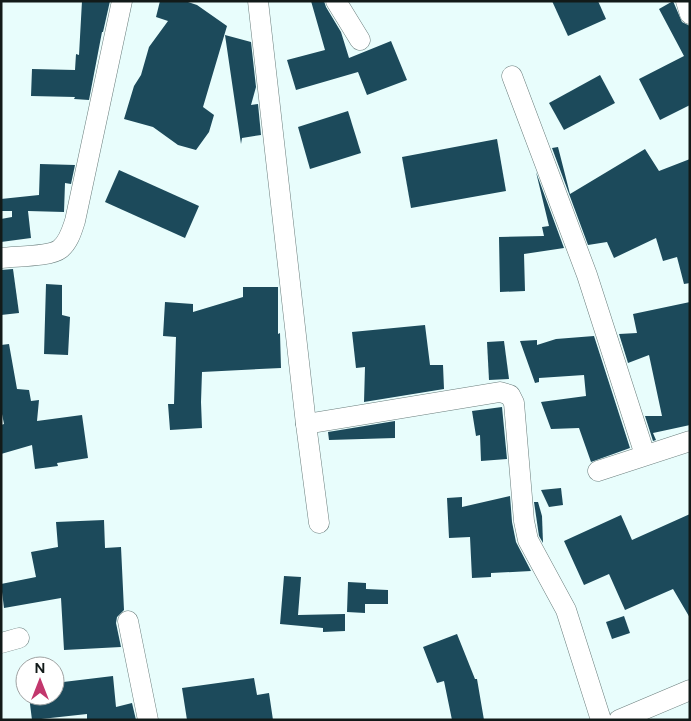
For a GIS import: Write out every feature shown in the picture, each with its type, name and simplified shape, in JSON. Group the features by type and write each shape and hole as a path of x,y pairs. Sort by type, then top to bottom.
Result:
{"street":[{"path":"1,258 49,253 59,250 66,243 71,233 122,1"},
{"path":"258,1 319,523"},
{"path":"336,1 360,40"},
{"path":"686,1 690,14"},
{"path":"512,76 587,275 645,455"},
{"path":"306,424 500,392 510,395 514,403 524,520 528,540 566,610 601,720"},
{"path":"598,471 690,442"},
{"path":"128,621 148,720"},
{"path":"618,720 690,690"}],"building":[{"path":"82,1 110,1 89,100 74,99 75,97 31,96 32,69 75,70 76,54 79,55"},
{"path":"160,1 185,1 197,5 227,26 203,107 214,115 209,132 196,150 178,145 153,127 124,119 134,86 141,75 149,47 168,21 156,17"},
{"path":"311,1 324,1 341,32 349,58 391,41 407,80 367,95 358,72 296,90 287,60 325,50"},
{"path":"552,1 598,1 606,19 568,36"},
{"path":"673,1 682,22 690,26 690,105 660,120 639,79 684,56 659,9"},
{"path":"225,35 251,42 256,87 251,105 258,104 261,135 242,138 241,144"},
{"path":"600,75 615,103 564,130 549,103"},
{"path":"348,111 361,153 310,169 298,127"},
{"path":"497,139 506,191 411,208 402,157"},
{"path":"558,147 570,194 645,149 659,171 690,159 690,283 684,284 677,257 663,261 656,238 614,258 607,242 588,245 552,148"},
{"path":"40,164 75,165 71,184 65,183 64,212 28,211 31,238 1,242 1,219 12,217 12,211 1,211 1,199 39,195"},
{"path":"119,170 199,206 185,238 105,202"},
{"path":"536,172 564,248 524,254 525,291 500,292 499,237 544,236 542,227 549,226"},
{"path":"13,269 19,313 1,315 1,270"},
{"path":"46,284 62,285 62,315 70,317 68,355 44,354"},
{"path":"243,287 278,287 278,334 280,333 281,368 202,372 202,428 170,430 168,404 174,404 176,337 163,336 165,302 193,304 193,312 243,297"},
{"path":"690,302 690,425 653,433 656,440 653,441 645,416 662,416 649,355 628,363 619,334 637,333 633,314"},
{"path":"425,325 430,365 443,365 444,389 364,402 365,367 356,368 352,332"},
{"path":"594,336 630,448 591,462 579,428 551,429 541,402 586,396 584,375 539,378 539,382 535,383 520,341 537,340 537,345 556,339"},
{"path":"504,341 509,379 489,380 487,342"},
{"path":"9,344 17,389 29,390 31,401 39,400 37,421 82,415 88,458 57,463 58,466 35,469 32,445 1,454 1,425 4,424 1,409 1,345"},
{"path":"502,407 507,459 481,461 480,435 476,436 472,411"},
{"path":"395,421 395,438 329,440 328,432"},
{"path":"561,488 563,505 549,507 541,490"},
{"path":"510,496 516,542 531,571 491,573 491,577 472,578 470,537 449,538 447,498 462,497 462,507"},
{"path":"534,502 538,502 542,516 543,543 539,536"},
{"path":"690,514 690,618 673,589 625,610 609,574 584,585 564,541 621,515 632,540"},
{"path":"104,520 105,548 121,547 124,610 117,617 116,623 121,647 64,650 61,598 4,608 1,584 36,577 31,552 58,547 56,522"},
{"path":"284,576 301,577 298,615 345,614 345,631 323,632 323,628 280,624"},
{"path":"348,582 366,583 366,589 388,590 388,604 365,604 365,613 347,612"},
{"path":"624,616 630,633 612,639 606,622"},
{"path":"457,634 475,679 477,679 484,720 452,720 444,681 437,683 423,647"},
{"path":"113,676 116,707 132,703 136,720 87,720 87,714 32,720 30,706 65,706 65,682"},
{"path":"254,678 257,695 269,693 273,720 187,720 182,688"}]}
